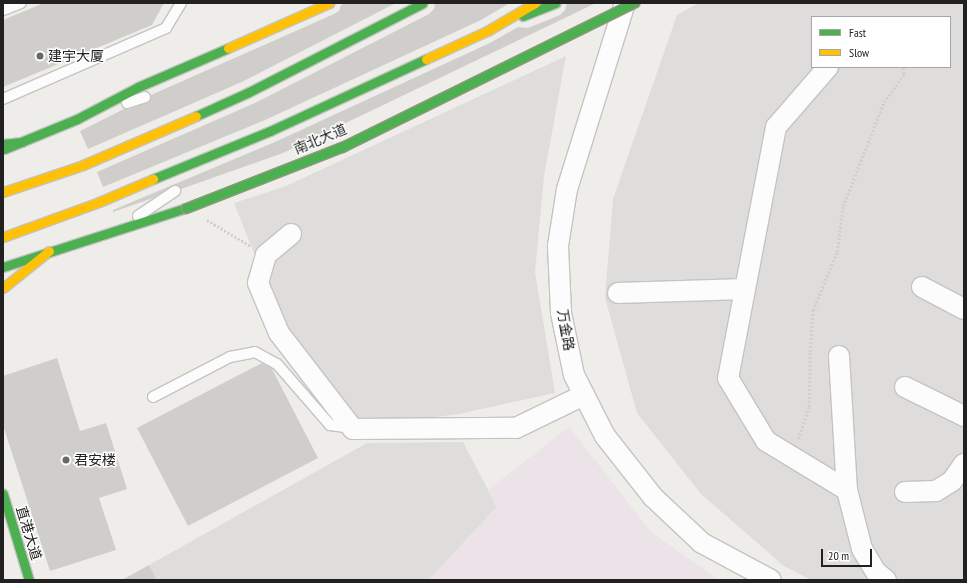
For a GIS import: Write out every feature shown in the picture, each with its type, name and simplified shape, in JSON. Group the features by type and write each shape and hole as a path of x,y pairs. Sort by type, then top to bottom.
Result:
{"main road":[{"path":"5,153 22,142 77,119 138,87 329,3"},
{"path":"3,192 83,165 249,92 423,3"},
{"name":"南北大道","path":"3,237 99,202 270,131 487,31 535,3"},
{"path":"487,31 556,3"},
{"name":"南北大道","path":"3,267 186,208 342,147 634,3"},
{"path":"3,144 22,142"},
{"path":"23,251 49,251"},
{"path":"3,288 49,251"},
{"name":"直港大道","path":"3,494 29,580"}],"street":[{"name":"万金路","path":"625,3 567,189 558,246 561,313 574,375 605,436 653,496 702,543 771,580"},
{"path":"827,68 776,127 728,378 766,441 792,455 847,490"},
{"path":"292,234 266,255 258,283 279,333 353,429 516,428 584,394"},
{"path":"922,287 964,309"},
{"path":"618,293 744,289"},
{"path":"839,356 847,490 862,549 876,572 886,580"},
{"path":"905,387 964,416"},
{"path":"905,492 936,491 952,481 964,464"}],"lane":[{"path":"3,10 21,3"},
{"path":"3,99 166,28 181,3"},
{"path":"77,119 145,97"},
{"path":"115,231 175,191"},
{"path":"153,397 230,357 255,352 277,364 330,425 353,429"}],"path":[{"path":"792,455 809,407 810,352 813,310 836,252 843,206 884,102 904,74 903,68"},
{"path":"186,208 266,255"}],"shaded area":[{"path":"699,3 964,3 964,580 811,580 784,566 701,494 637,413 605,298 613,199 677,15"},
{"path":"566,56 544,176 535,272 555,393 459,414 358,427 284,329 234,203 286,186"},
{"path":"569,427 651,532 719,580 429,580 496,507 488,490"},
{"path":"463,442 497,507 429,580 157,580 149,565 367,443"}],"building":[{"name":"建宇大厦","path":"44,3 164,3 152,25 3,87 3,20"},
{"path":"346,3 396,3 244,81 88,149 80,131 124,109 129,109 147,103 151,99 151,95 334,14 339,11 341,5"},
{"path":"435,3 510,3 481,20 265,120 103,187 97,172 255,103 429,14 434,9"},
{"path":"567,3 596,3 283,153 181,189 174,185 153,198 113,212 113,210 275,142 492,42 518,27 528,28 560,15 565,10"},
{"name":"君安楼","path":"57,358 80,431 106,423 127,489 99,498 116,550 50,571 3,425 3,376"},
{"path":"262,363 272,369 318,458 188,526 137,428"},
{"path":"149,565 157,580 122,580"}],"traffic: fast":[{"path":"196,116 249,92 423,3"},
{"path":"523,16 555,3"},
{"path":"186,208 342,147 634,3"},
{"path":"4,149 77,119 138,87 228,48"},
{"path":"153,179 270,131 426,59"},
{"path":"3,144 22,142"},
{"path":"3,267 186,208"},
{"path":"3,494 29,580"}],"traffic: slow":[{"path":"228,48 329,3"},
{"path":"426,59 487,31 535,3"},
{"path":"3,192 83,165 196,116"},
{"path":"3,237 99,202 153,179"},
{"path":"3,288 49,251"}],"place":[{"name":"建宇大厦","path":"40,56"},
{"name":"君安楼","path":"66,460"}]}
